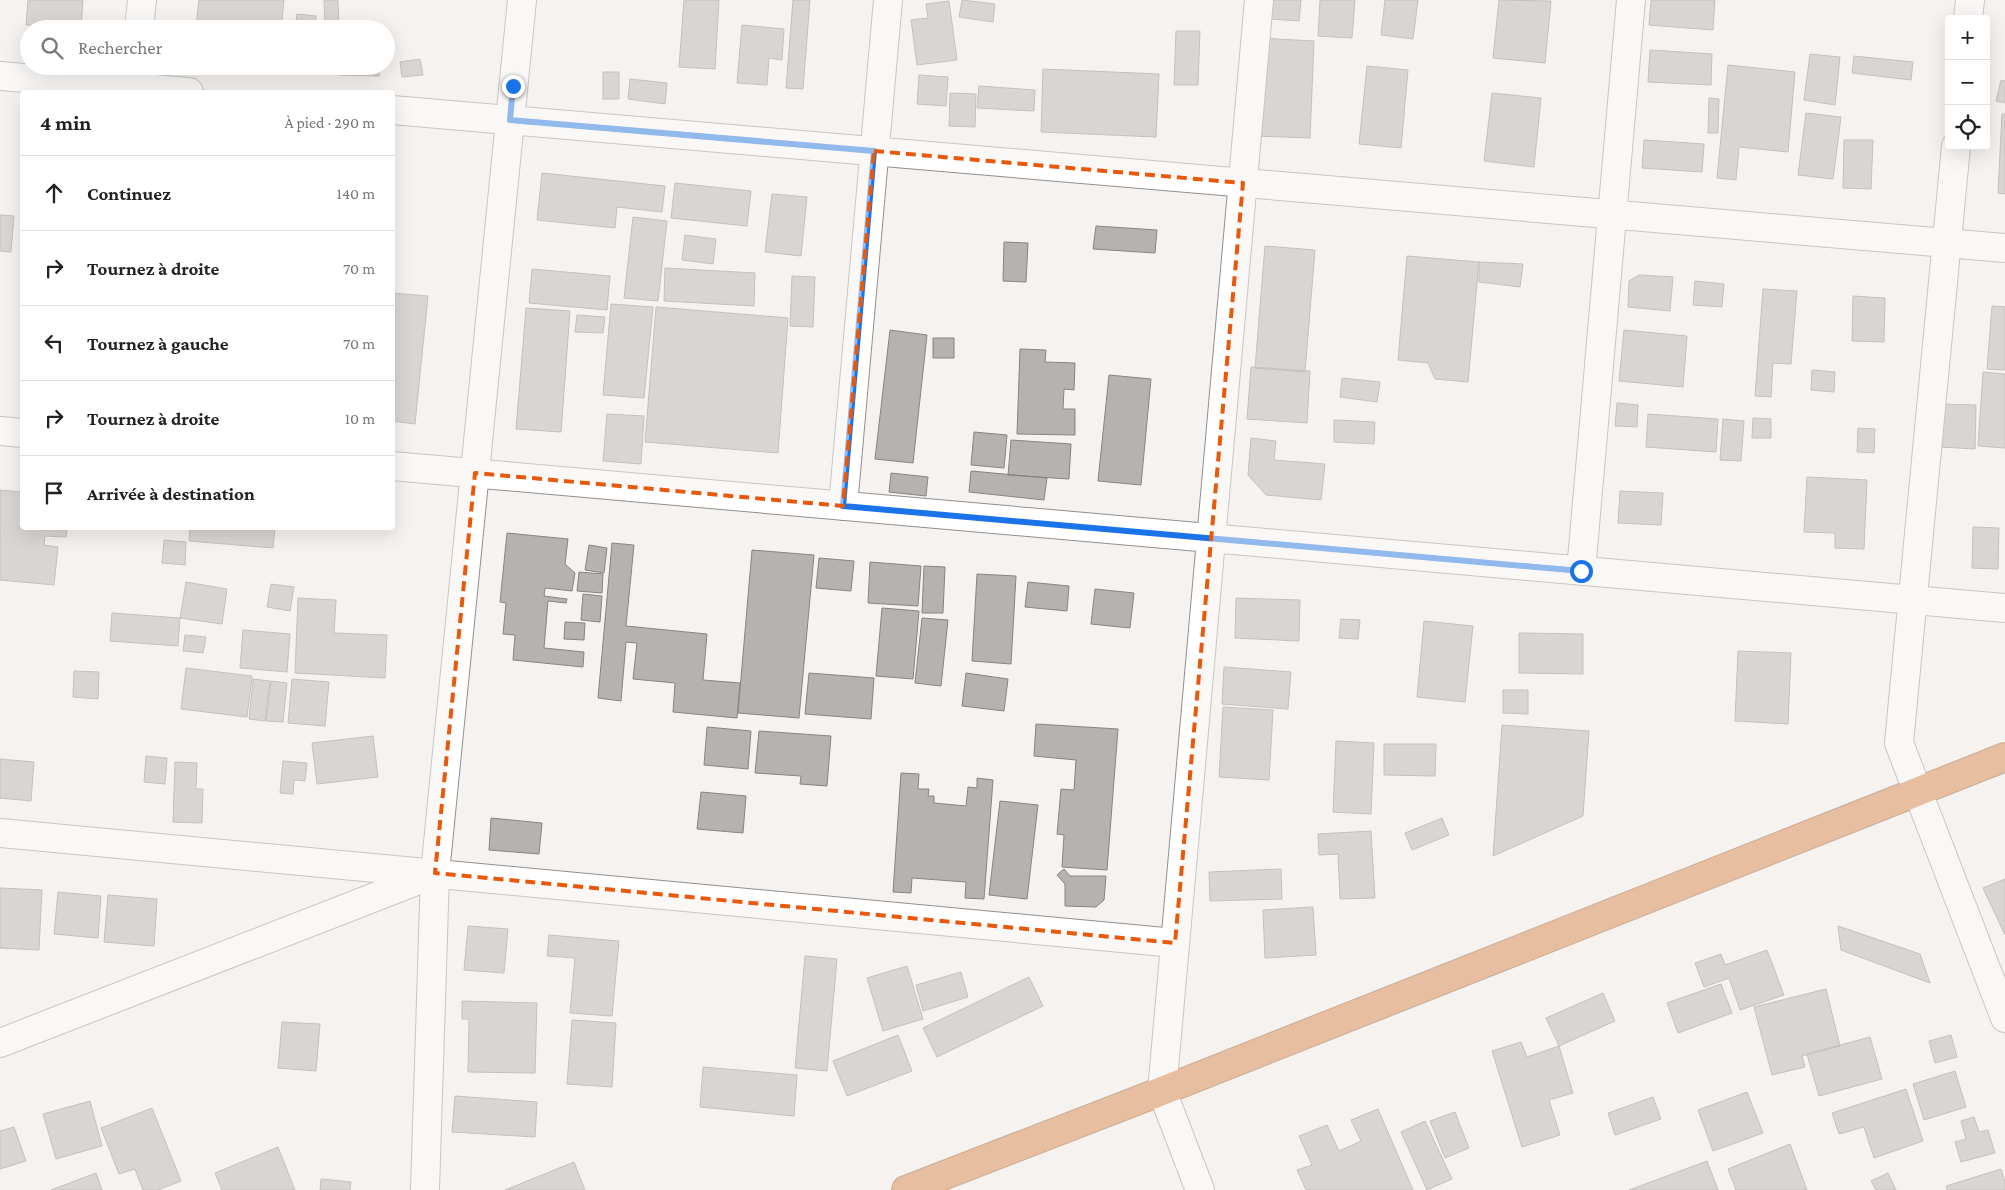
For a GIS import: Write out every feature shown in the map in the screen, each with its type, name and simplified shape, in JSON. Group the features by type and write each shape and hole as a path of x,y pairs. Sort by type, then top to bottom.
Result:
{"highway":[{"path":"906,1190 1162,1091 2005,757"}],"street":[{"path":"140,20 142,0"},
{"path":"426,1190 435,874 522,0"},
{"path":"843,506 888,0"},
{"path":"1200,1190 1162,1091 1260,0"},
{"path":"1581,571 1631,0"},
{"path":"1968,15 1970,0"},
{"path":"0,76 135,82 178,90"},
{"path":"395,110 2005,248"},
{"path":"1956,150 1899,743 2005,1018"},
{"path":"0,431 20,433"},
{"path":"395,466 2005,608"},
{"path":"0,833 1176,943"},
{"path":"0,1043 435,874"}],"highlighted area":[{"path":"874,151 1243,183 1175,943 435,873 475,473 843,506"}],"building":[{"path":"28,0 83,0 82,20 26,20"},
{"path":"199,0 284,0 282,20 197,20"},
{"path":"324,0 338,0 339,20 325,20"},
{"path":"684,0 719,0 715,69 679,67"},
{"path":"793,0 810,0 803,89 786,88"},
{"path":"962,0 995,4 993,22 959,17"},
{"path":"1273,0 1301,0 1299,21 1271,19"},
{"path":"1320,0 1355,0 1352,38 1318,36"},
{"path":"1385,0 1418,0 1413,39 1381,35"},
{"path":"1499,0 1551,1 1545,63 1493,58"},
{"path":"1651,0 1715,0 1713,30 1649,25"},
{"path":"949,1 957,60 917,65 911,20 928,18 926,4"},
{"path":"297,14 316,16 316,20 296,20"},
{"path":"742,25 784,29 782,60 769,58 767,85 737,83"},
{"path":"1176,31 1200,31 1198,85 1174,85"},
{"path":"1259,38 1314,41 1310,138 1255,136"},
{"path":"1650,50 1712,54 1711,85 1648,82"},
{"path":"1810,54 1840,57 1835,105 1804,100"},
{"path":"1854,56 1913,62 1911,80 1852,73"},
{"path":"420,59 423,75 402,77 400,62"},
{"path":"1728,65 1795,72 1788,152 1739,147 1736,180 1717,178"},
{"path":"1367,66 1408,70 1401,148 1359,144"},
{"path":"1043,69 1159,74 1156,137 1041,132"},
{"path":"603,72 619,72 619,99 603,99"},
{"path":"339,75 379,75 379,76"},
{"path":"919,75 948,77 946,106 917,104"},
{"path":"630,79 667,83 665,104 628,99"},
{"path":"2001,80 2005,81 2005,103 1996,101"},
{"path":"979,86 1035,90 1034,111 977,108"},
{"path":"950,93 976,94 975,127 949,126"},
{"path":"1492,93 1541,98 1534,167 1484,161"},
{"path":"1709,98 1719,99 1718,133 1708,133"},
{"path":"1806,113 1841,117 1833,179 1798,175"},
{"path":"2002,114 2005,114 2005,194 1998,193"},
{"path":"1644,140 1704,144 1702,172 1642,168"},
{"path":"1844,140 1873,140 1871,189 1843,188"},
{"path":"542,173 665,186 662,212 617,207 615,228 537,220"},
{"path":"675,183 751,191 747,226 671,218"},
{"path":"772,194 807,197 801,256 765,252"},
{"path":"0,215 14,216 11,252 0,251"},
{"path":"633,217 667,221 658,301 624,298"},
{"path":"1096,226 1157,230 1155,253 1093,249"},
{"path":"685,235 716,239 713,264 682,260"},
{"path":"1004,242 1028,243 1026,282 1003,281"},
{"path":"1265,246 1315,250 1305,372 1255,368"},
{"path":"1407,256 1479,262 1468,382 1435,379 1428,363 1398,360"},
{"path":"1479,262 1523,264 1520,287 1479,282"},
{"path":"665,268 755,273 754,306 664,301"},
{"path":"532,269 610,276 607,310 529,303"},
{"path":"1639,275 1673,277 1670,311 1628,307 1629,281"},
{"path":"792,276 815,277 813,327 790,326"},
{"path":"1695,281 1724,284 1722,307 1693,305"},
{"path":"1763,289 1797,291 1791,364 1773,363 1771,397 1755,396"},
{"path":"395,293 428,296 415,424 395,421"},
{"path":"1853,296 1885,298 1884,342 1852,341"},
{"path":"611,304 653,307 644,398 603,395"},
{"path":"1992,306 2005,307 2005,370 1987,369"},
{"path":"656,307 788,318 778,453 645,442"},
{"path":"526,308 570,311 561,432 516,429"},
{"path":"577,315 605,317 603,333 575,332"},
{"path":"890,330 927,335 913,463 875,459"},
{"path":"1624,330 1687,336 1683,387 1619,381"},
{"path":"933,338 954,338 954,358 933,358"},
{"path":"1020,349 1046,350 1045,362 1075,363 1074,390 1064,389 1063,409 1075,409 1075,435 1017,434"},
{"path":"1251,367 1310,371 1307,423 1247,419"},
{"path":"1812,370 1835,372 1834,392 1811,390"},
{"path":"1983,372 2005,374 2005,448 1978,446"},
{"path":"1109,375 1151,379 1141,485 1098,481"},
{"path":"1342,378 1380,382 1377,402 1340,397"},
{"path":"1617,403 1638,405 1637,427 1615,426"},
{"path":"1940,404 1976,405 1975,449 1939,447"},
{"path":"607,414 644,416 641,464 603,461"},
{"path":"1648,414 1718,419 1716,452 1646,447"},
{"path":"1753,418 1771,419 1771,438 1752,438"},
{"path":"1723,419 1744,421 1741,461 1720,460"},
{"path":"1334,420 1375,422 1374,444 1334,442"},
{"path":"1858,428 1875,429 1874,453 1857,452"},
{"path":"974,432 1007,435 1004,468 971,465"},
{"path":"1251,438 1276,441 1274,460 1325,464 1321,500 1266,495 1248,475"},
{"path":"1011,440 1071,444 1069,479 1008,475"},
{"path":"971,471 1047,478 1044,500 969,492"},
{"path":"891,473 928,477 926,496 889,492"},
{"path":"1807,477 1867,480 1864,549 1835,548 1835,533 1804,532"},
{"path":"0,490 20,492 20,530 67,530 66,537 45,536 44,545 58,547 54,585 0,580"},
{"path":"1620,491 1663,493 1661,525 1618,523"},
{"path":"1973,527 1999,528 1998,569 1972,568"},
{"path":"190,530 275,530 273,548 189,541"},
{"path":"507,533 568,539 565,564 575,573 572,591 545,588 544,596 567,599 566,603 548,601 544,648 584,652 583,667 513,660 515,635 503,634 506,603 500,602"},
{"path":"164,540 186,542 185,565 162,563"},
{"path":"612,543 634,545 626,626 707,634 703,680 740,683 737,718 673,712 675,683 633,679 637,643 626,642 621,701 598,698"},
{"path":"589,545 607,548 604,573 585,570"},
{"path":"752,550 814,555 799,718 738,713"},
{"path":"819,558 854,561 851,591 816,588"},
{"path":"870,562 921,566 918,606 868,603"},
{"path":"924,566 945,567 943,613 922,613"},
{"path":"579,572 603,574 602,593 577,591"},
{"path":"977,574 1016,576 1011,664 972,661"},
{"path":"186,582 227,589 222,624 180,618"},
{"path":"1028,582 1069,586 1067,611 1025,607"},
{"path":"271,584 294,587 290,611 267,607"},
{"path":"1095,589 1134,593 1130,628 1091,624"},
{"path":"583,594 602,596 600,622 581,620"},
{"path":"298,598 336,600 334,633 387,635 385,678 295,673"},
{"path":"1236,598 1300,600 1299,641 1235,638"},
{"path":"882,608 919,611 913,679 876,676"},
{"path":"112,613 180,618 178,646 110,641"},
{"path":"922,618 948,620 941,686 915,683"},
{"path":"1341,619 1360,620 1358,639 1339,638"},
{"path":"1424,621 1473,626 1465,702 1417,697"},
{"path":"565,622 585,623 584,640 564,639"},
{"path":"243,630 290,634 287,672 240,668"},
{"path":"1519,633 1583,634 1583,674 1519,673"},
{"path":"185,635 206,637 203,653 183,651"},
{"path":"1738,651 1791,653 1788,724 1735,721"},
{"path":"1224,667 1291,672 1288,709 1222,704"},
{"path":"186,668 252,676 247,717 181,709"},
{"path":"74,671 99,672 98,699 73,697"},
{"path":"809,673 874,678 871,719 805,714"},
{"path":"966,673 1008,679 1004,711 962,706"},
{"path":"253,679 270,681 265,721 249,719"},
{"path":"292,679 329,682 325,726 288,723"},
{"path":"271,681 287,683 283,722 266,721"},
{"path":"1503,690 1528,690 1528,714 1503,713"},
{"path":"1223,707 1273,710 1269,780 1219,777"},
{"path":"1036,724 1118,729 1107,870 1062,867 1064,835 1057,834 1061,789 1074,790 1076,760 1034,756"},
{"path":"1502,725 1589,731 1583,816 1493,856"},
{"path":"707,727 751,731 748,769 704,765"},
{"path":"759,731 831,736 827,786 800,784 801,776 755,773"},
{"path":"373,736 378,777 317,784 312,743"},
{"path":"1336,741 1374,743 1371,814 1333,812"},
{"path":"1384,744 1436,744 1435,776 1384,775"},
{"path":"146,756 167,758 165,784 144,782"},
{"path":"0,759 34,762 31,801 0,798"},
{"path":"283,761 307,763 305,781 294,780 293,794 280,793"},
{"path":"175,762 197,763 196,789 203,789 202,823 173,822"},
{"path":"901,773 919,774 918,789 929,789 928,796 934,796 934,803 966,806 968,787 977,788 977,778 993,780 984,899 965,898 966,882 912,878 911,893 893,892"},
{"path":"701,792 746,796 743,833 697,829"},
{"path":"1000,801 1038,805 1027,899 989,895"},
{"path":"491,818 542,823 539,854 489,850"},
{"path":"1442,818 1449,835 1412,850 1405,833"},
{"path":"1371,831 1375,898 1340,899 1338,854 1319,855 1318,834"},
{"path":"1064,869 1070,876 1106,876 1104,900 1096,907 1065,906 1065,884 1057,875"},
{"path":"1281,869 1282,899 1210,901 1209,872"},
{"path":"2005,879 2005,935 1983,888"},
{"path":"0,888 42,890 39,950 0,948"},
{"path":"58,892 101,896 98,938 54,934"},
{"path":"108,895 157,899 154,946 104,942"},
{"path":"1313,907 1316,955 1265,958 1263,910"},
{"path":"468,926 508,929 504,973 464,970"},
{"path":"1838,926 1920,954 1930,983 1841,950"},
{"path":"549,935 619,941 612,1016 570,1013 575,958 547,956"},
{"path":"1767,950 1784,995 1740,1010 1729,978 1704,987 1695,963 1721,954 1725,965"},
{"path":"805,956 837,959 827,1071 795,1068"},
{"path":"907,966 923,1019 883,1031 867,978"},
{"path":"961,972 968,997 923,1011 916,985"},
{"path":"1029,977 1043,1006 937,1057 923,1028"},
{"path":"1721,984 1732,1013 1678,1033 1667,1003"},
{"path":"1826,989 1840,1046 1802,1056 1805,1067 1772,1075 1754,1007"},
{"path":"1603,993 1615,1021 1559,1046 1546,1018"},
{"path":"462,1001 537,1003 535,1073 468,1072 469,1019 462,1019"},
{"path":"572,1020 616,1023 612,1087 567,1084"},
{"path":"282,1022 320,1024 316,1071 278,1068"},
{"path":"898,1035 912,1071 847,1096 833,1061"},
{"path":"1951,1035 1957,1057 1935,1063 1929,1041"},
{"path":"1870,1037 1882,1079 1819,1096 1807,1054"},
{"path":"1521,1042 1527,1057 1559,1046 1573,1093 1549,1100 1560,1135 1522,1147 1492,1051"},
{"path":"703,1067 797,1075 794,1116 700,1107"},
{"path":"1955,1071 1966,1107 1924,1120 1913,1084"},
{"path":"1906,1089 1923,1141 1874,1158 1864,1127 1839,1134 1832,1113"},
{"path":"1747,1092 1763,1133 1713,1151 1698,1110"},
{"path":"455,1096 537,1102 535,1137 452,1132"},
{"path":"1653,1097 1661,1119 1615,1135 1608,1113"},
{"path":"90,1101 102,1146 56,1159 43,1114"},
{"path":"152,1108 181,1181 158,1190 143,1190 135,1169 119,1174 101,1128"},
{"path":"1378,1109 1413,1190 1306,1190 1297,1170 1312,1165 1299,1136 1327,1125 1339,1151 1361,1141 1351,1120"},
{"path":"1455,1112 1469,1148 1445,1158 1430,1121"},
{"path":"1974,1117 1979,1132 1988,1130 1995,1153 1961,1162 1955,1142 1966,1139 1961,1121"},
{"path":"1425,1121 1452,1179 1427,1190 1401,1132"},
{"path":"14,1127 26,1161 0,1169 0,1131"},
{"path":"1790,1144 1807,1190 1736,1190 1728,1169"},
{"path":"278,1147 295,1190 222,1190 215,1173"},
{"path":"1707,1161 1718,1190 1629,1190"},
{"path":"574,1162 585,1190 505,1190"},
{"path":"2001,1169 2005,1190 1947,1190 1946,1186"},
{"path":"96,1173 102,1190 51,1190"},
{"path":"1888,1173 1896,1190 1876,1190 1871,1181"},
{"path":"321,1179 351,1182 350,1190 320,1190"}],"route":[{"path":"513,86 510,120 874,151 843,506 1581,571"}]}
